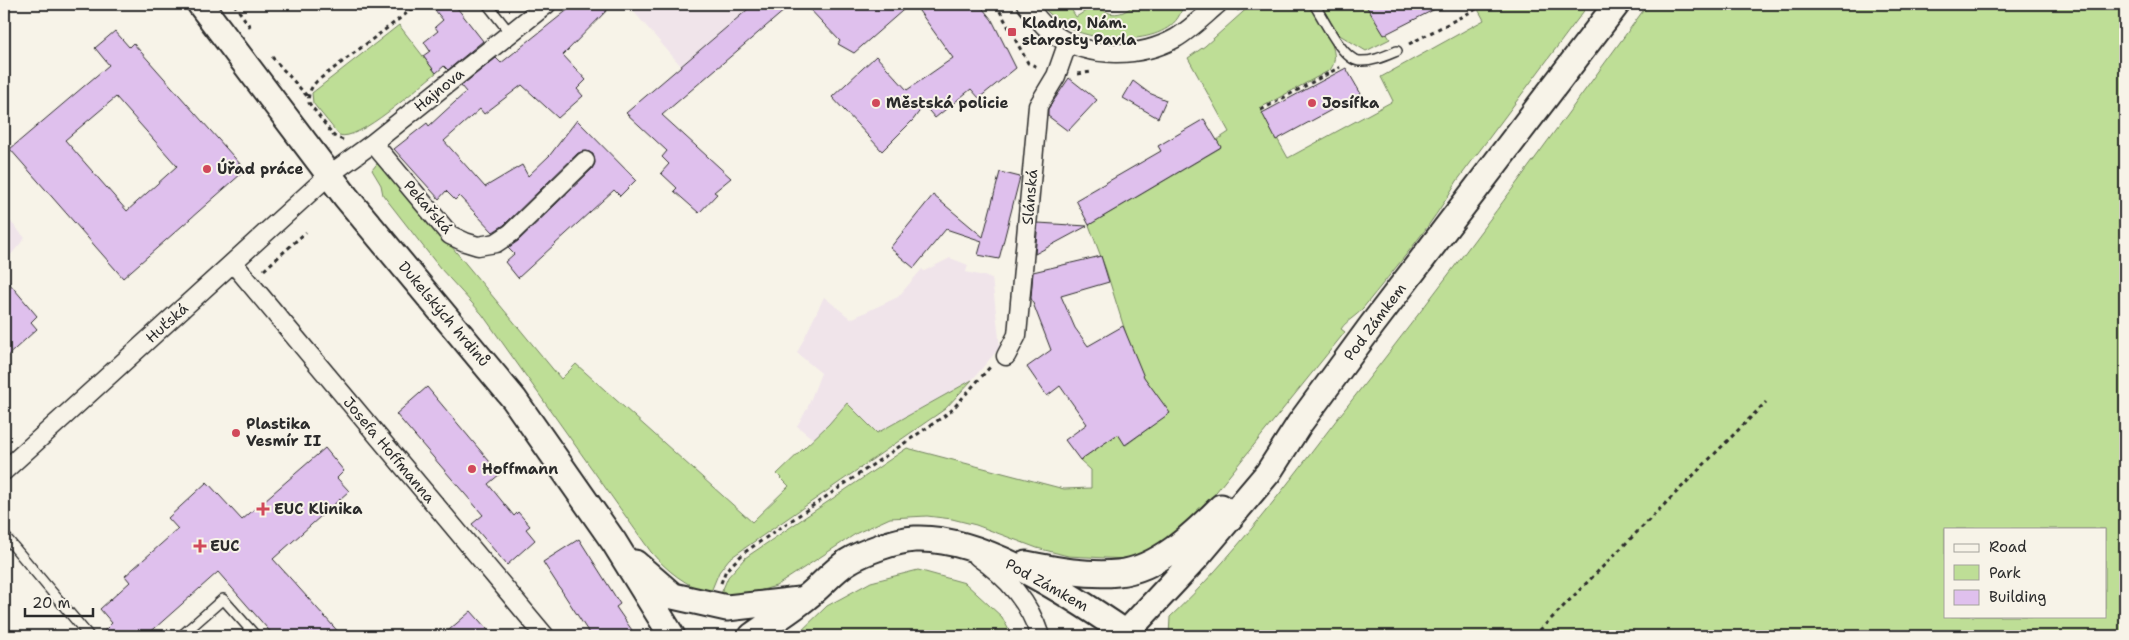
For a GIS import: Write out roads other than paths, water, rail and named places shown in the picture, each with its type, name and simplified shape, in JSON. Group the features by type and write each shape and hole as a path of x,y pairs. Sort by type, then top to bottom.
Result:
{"main road":[{"name":"Dukelských hrdinů","path":"200,4 329,175 514,398 618,549 672,636"},
{"name":"Pod Zámkem","path":"752,636 806,598 847,562 880,547 914,539 941,541 997,558 1076,600 1127,635 1197,557 1268,473 1300,422 1617,4"},
{"path":"997,558 1057,570 1093,574 1120,573 1156,560 1196,531 1214,514 1300,422"},
{"path":"618,549 673,596 727,608 778,604 806,598"},
{"path":"779,636 806,598"}],"street":[{"name":"Hajnova","path":"329,175 373,143 547,4"},
{"path":"1026,4 1041,23 1054,34 1068,42 1084,48 1116,53 1148,49 1178,36 1210,6"},
{"name":"Slánská","path":"1006,356 1017,335 1038,106 1057,73 1068,42"},
{"name":"Pekařská","path":"373,143 450,235 478,246 496,243 511,233 585,161"},
{"name":"Huťská","path":"4,471 329,175"},
{"name":"Josefa Hoffmanna","path":"233,263 545,636"},
{"name":"Pod Zámkem","path":"963,547 988,564 1014,588 1027,605 1040,636"}],"lane":[{"path":"357,4 362,4"},
{"path":"487,4 510,33"},
{"path":"1314,4 1347,56 1358,61 1378,59 1397,51"},
{"path":"4,535 89,636"},
{"path":"181,636 223,599 256,636"}],"place":[{"name":"Kladno, Nám. starosty Pavla","path":"1012,32"},
{"name":"Městská policie","path":"876,103"},
{"name":"Josífka","path":"1312,103"},
{"name":"Úřad práce","path":"207,169"},
{"name":"Plastika Vesmír II","path":"236,433"},
{"name":"Hoffmann","path":"472,469"},
{"name":"EUC Klinika","path":"263,509"},
{"name":"EUC","path":"200,546"}]}
